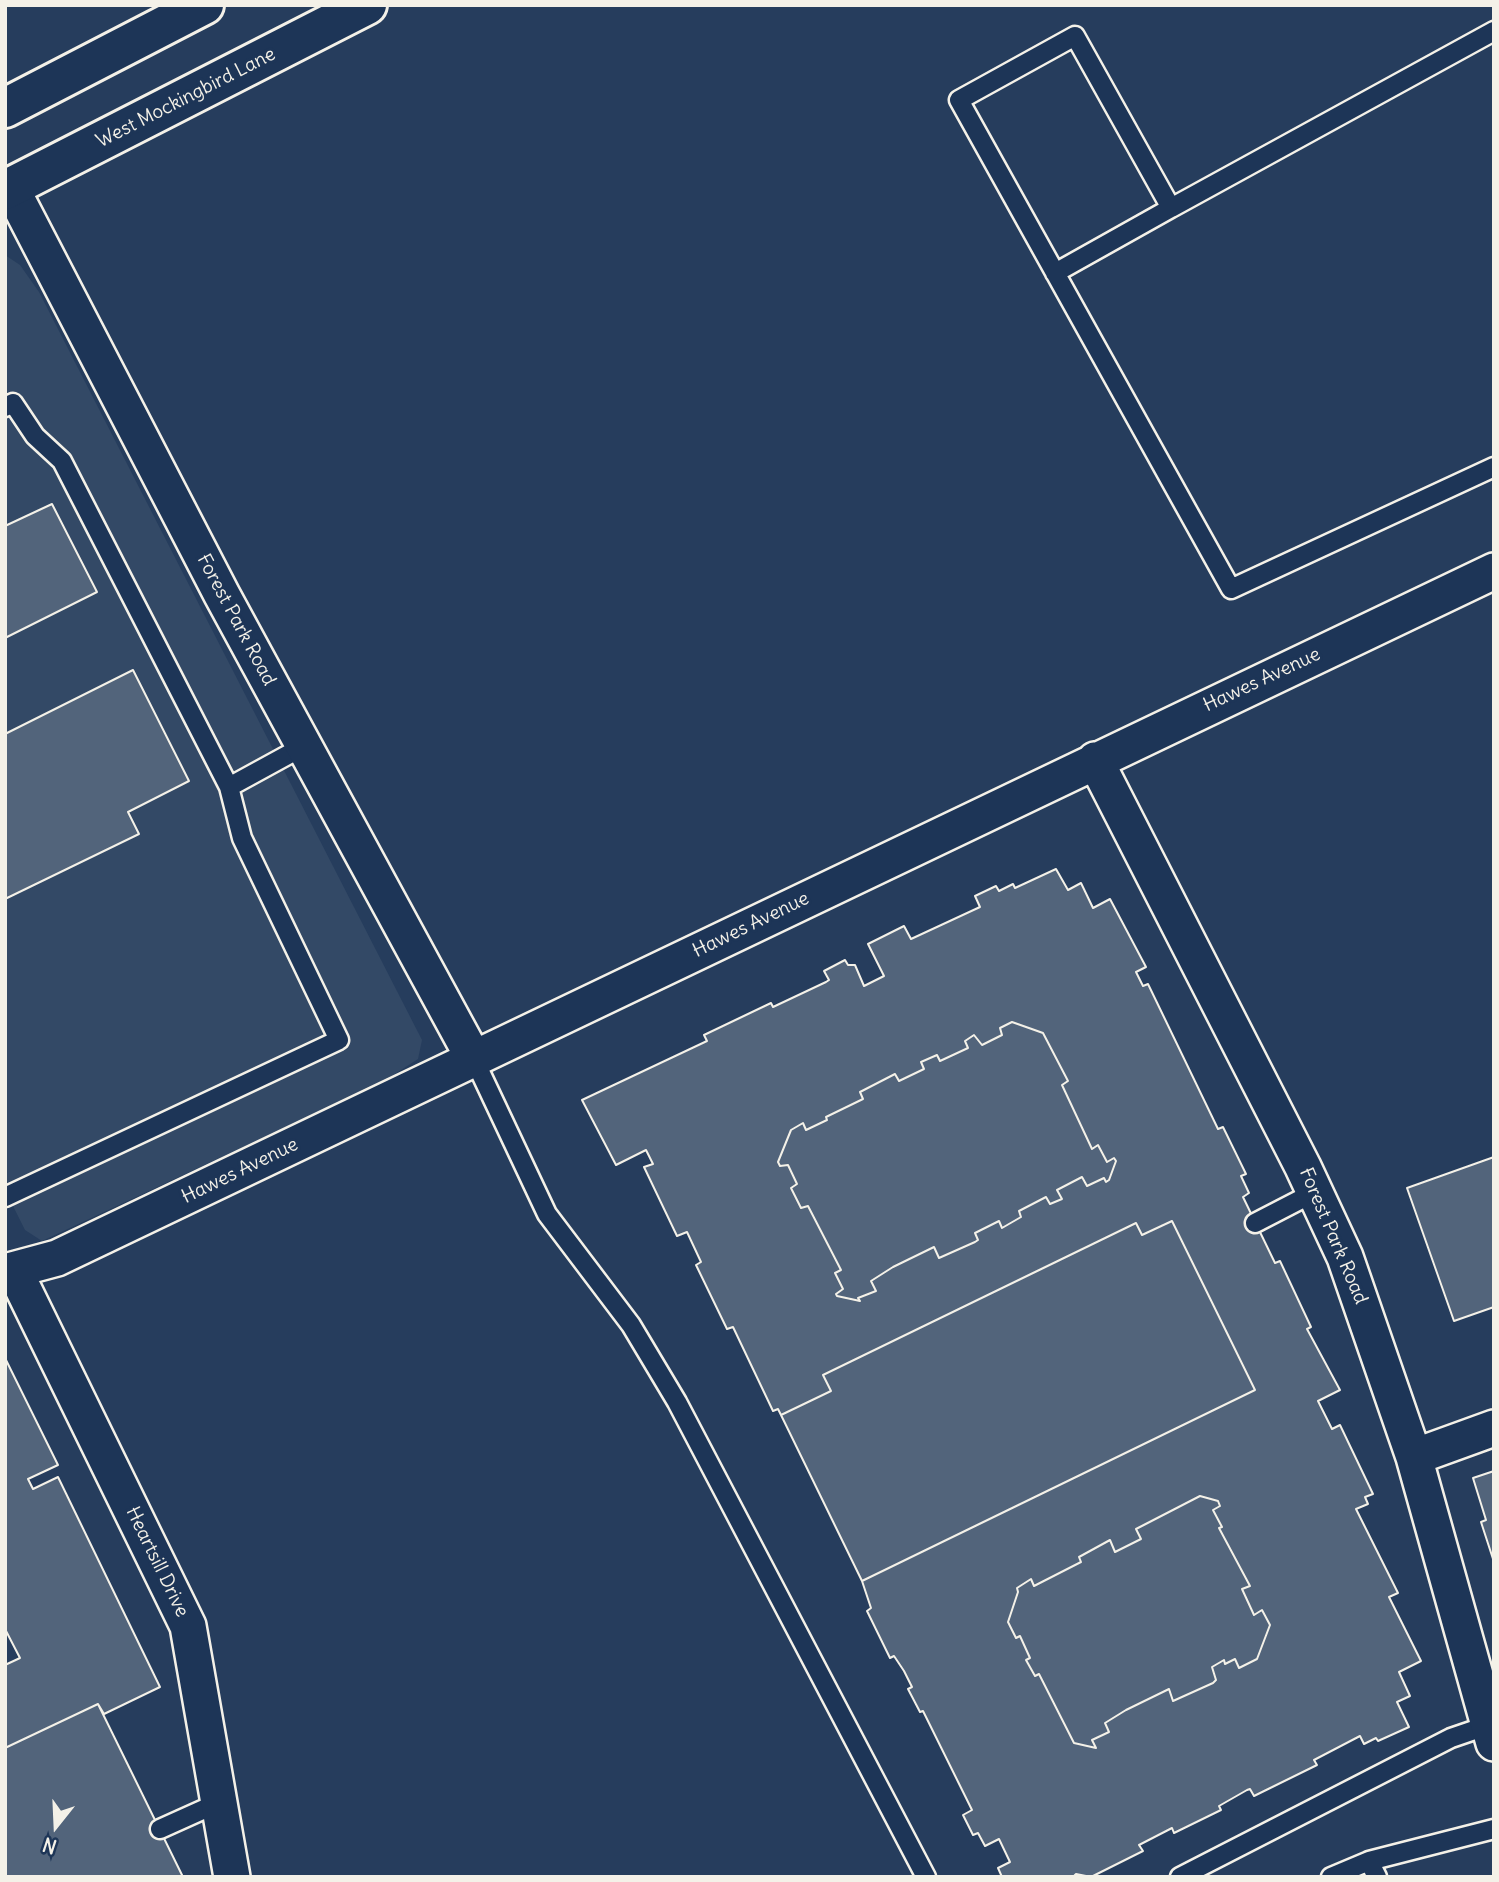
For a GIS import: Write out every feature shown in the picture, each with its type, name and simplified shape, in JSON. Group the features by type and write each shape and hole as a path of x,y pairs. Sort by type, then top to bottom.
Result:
{"main road":[{"path":"5,108 204,5"},
{"name":"West Mockingbird Lane","path":"7,185 367,5"}],"street":[{"name":"Forest Park Road","path":"7,185 304,746 474,1059"},
{"name":"Hawes Avenue","path":"8,1263 57,1258 1494,570"},
{"name":"Forest Park Road","path":"1095,760 1315,1192 1357,1288 1414,1457 1491,1734"},
{"name":"Heartsill Drive","path":"8,1263 188,1626 232,1877"},
{"path":"1414,1457 1494,1428"}],"lane":[{"path":"1055,273 1494,31"},
{"path":"1171,208 1075,36 958,100 1231,589 1494,467"},
{"path":"5,407 13,403 35,436 62,461 229,786 242,838 339,1040 5,1197"},
{"path":"229,786 304,746"},
{"path":"474,1059 547,1214 631,1325 677,1402 926,1877"},
{"path":"1255,1223 1315,1192"},
{"path":"1180,1877 1451,1738 1491,1734"},
{"path":"160,1829 220,1802"},
{"path":"1331,1877 1373,1869 1494,1829"}],"shaded area":[{"path":"5,255 20,265 39,292 422,1040 418,1059 384,1081 42,1241 25,1230 5,1190"}],"building":[{"path":"52,504 97,592 5,638 5,526"},
{"path":"133,670 189,781 128,812 139,834 5,899 5,734"},
{"path":"1056,869 1068,890 1081,883 1093,908 1110,899 1146,967 1136,972 1143,986 1148,984 1218,1129 1223,1127 1246,1174 1241,1176 1249,1193 1243,1197 1275,1263 1280,1261 1311,1327 1307,1329 1340,1390 1318,1401 1332,1429 1340,1425 1373,1494 1365,1497 1368,1504 1356,1509 1398,1593 1389,1597 1421,1661 1399,1672 1410,1696 1397,1702 1409,1727 1378,1741 1376,1738 1364,1744 1360,1736 1314,1760 1317,1765 1254,1796 1250,1789 1247,1790 1219,1806 1221,1810 1174,1833 1172,1828 1139,1845 1143,1851 1091,1877 1076,1874 1073,1877 1002,1877 998,1868 1010,1862 999,1839 985,1846 978,1833 973,1835 963,1815 972,1810 923,1711 920,1712 908,1689 912,1687 904,1671 894,1656 890,1658 867,1611 871,1608 862,1581 1255,1390 1172,1221 1142,1235 1136,1223 823,1375 831,1391 781,1415 778,1409 773,1411 733,1327 727,1329 696,1265 701,1262 687,1232 677,1236 644,1167 653,1164 646,1150 616,1165 582,1100 707,1041 704,1035 771,1003 773,1007 826,982 829,980 824,971 845,960 848,965 855,965 864,986 884,976 868,944 904,926 911,939 980,907 975,896 996,886 999,891 1013,884 1015,888","holes":["1012,1022 1043,1033 1068,1081 1062,1085 1092,1149 1098,1145 1107,1162 1114,1158 1116,1161 1109,1180 1106,1182 1104,1178 1087,1186 1082,1177 1057,1190 1062,1199 1050,1204 1046,1197 1019,1211 1021,1217 1002,1228 999,1221 975,1233 978,1240 975,1242 939,1258 934,1247 871,1281 876,1291 858,1298 860,1301 837,1296 843,1289 835,1273 841,1270 808,1206 801,1208 791,1188 797,1184 788,1165 780,1166 778,1162 791,1130 803,1123 806,1130 827,1120 826,1117 863,1099 860,1092 895,1074 899,1081 924,1069 921,1062 937,1055 940,1061 968,1048 965,1041 974,1035 982,1045 1002,1035 1000,1028","1200,1496 1218,1501 1220,1506 1213,1510 1222,1527 1219,1528 1250,1586 1242,1589 1254,1615 1262,1610 1270,1625 1257,1659 1239,1668 1235,1659 1225,1664 1224,1660 1212,1667 1216,1680 1213,1683 1173,1701 1169,1689 1126,1710 1105,1723 1109,1732 1092,1740 1096,1748 1074,1743 1039,1674 1035,1676 1026,1660 1030,1658 1020,1636 1016,1638 1008,1622 1017,1588 1031,1579 1034,1586 1081,1562 1079,1557 1110,1540 1115,1552 1141,1539 1136,1529"]},
{"path":"1012,1022 1043,1033 1068,1081 1062,1085 1092,1149 1098,1145 1107,1162 1114,1158 1116,1161 1109,1180 1106,1182 1104,1178 1087,1186 1082,1177 1057,1190 1062,1199 1050,1204 1046,1197 1019,1211 1021,1217 1002,1228 999,1221 975,1233 978,1240 975,1242 939,1258 934,1247 871,1281 876,1291 858,1298 860,1301 837,1296 843,1289 835,1273 841,1270 808,1206 801,1208 791,1188 797,1184 788,1165 780,1166 778,1162 791,1130 803,1123 806,1130 827,1120 826,1117 863,1099 860,1092 895,1074 899,1081 924,1069 921,1062 937,1055 940,1061 968,1048 965,1041 974,1035 982,1045 1002,1035 1000,1028"},
{"path":"1494,1157 1494,1307 1454,1321 1407,1188"},
{"path":"1172,1221 1255,1390 862,1581 781,1415 831,1391 823,1375 1136,1223 1142,1235"},
{"path":"5,1358 58,1465 28,1479 33,1489 58,1477 160,1687 104,1714 98,1704 5,1748 5,1665 20,1658 5,1629"},
{"path":"1494,1471 1494,1562 1481,1522 1486,1520 1473,1478"},
{"path":"1200,1496 1218,1501 1220,1506 1213,1510 1222,1527 1219,1528 1250,1586 1242,1589 1254,1615 1262,1610 1270,1625 1257,1659 1239,1668 1235,1659 1225,1664 1224,1660 1212,1667 1216,1680 1213,1683 1173,1701 1169,1689 1126,1710 1105,1723 1109,1732 1092,1740 1096,1748 1074,1743 1039,1674 1035,1676 1026,1660 1030,1658 1020,1636 1016,1638 1008,1622 1017,1588 1031,1579 1034,1586 1081,1562 1079,1557 1110,1540 1115,1552 1141,1539 1136,1529"},
{"path":"98,1704 183,1877 5,1877 5,1748"}]}
